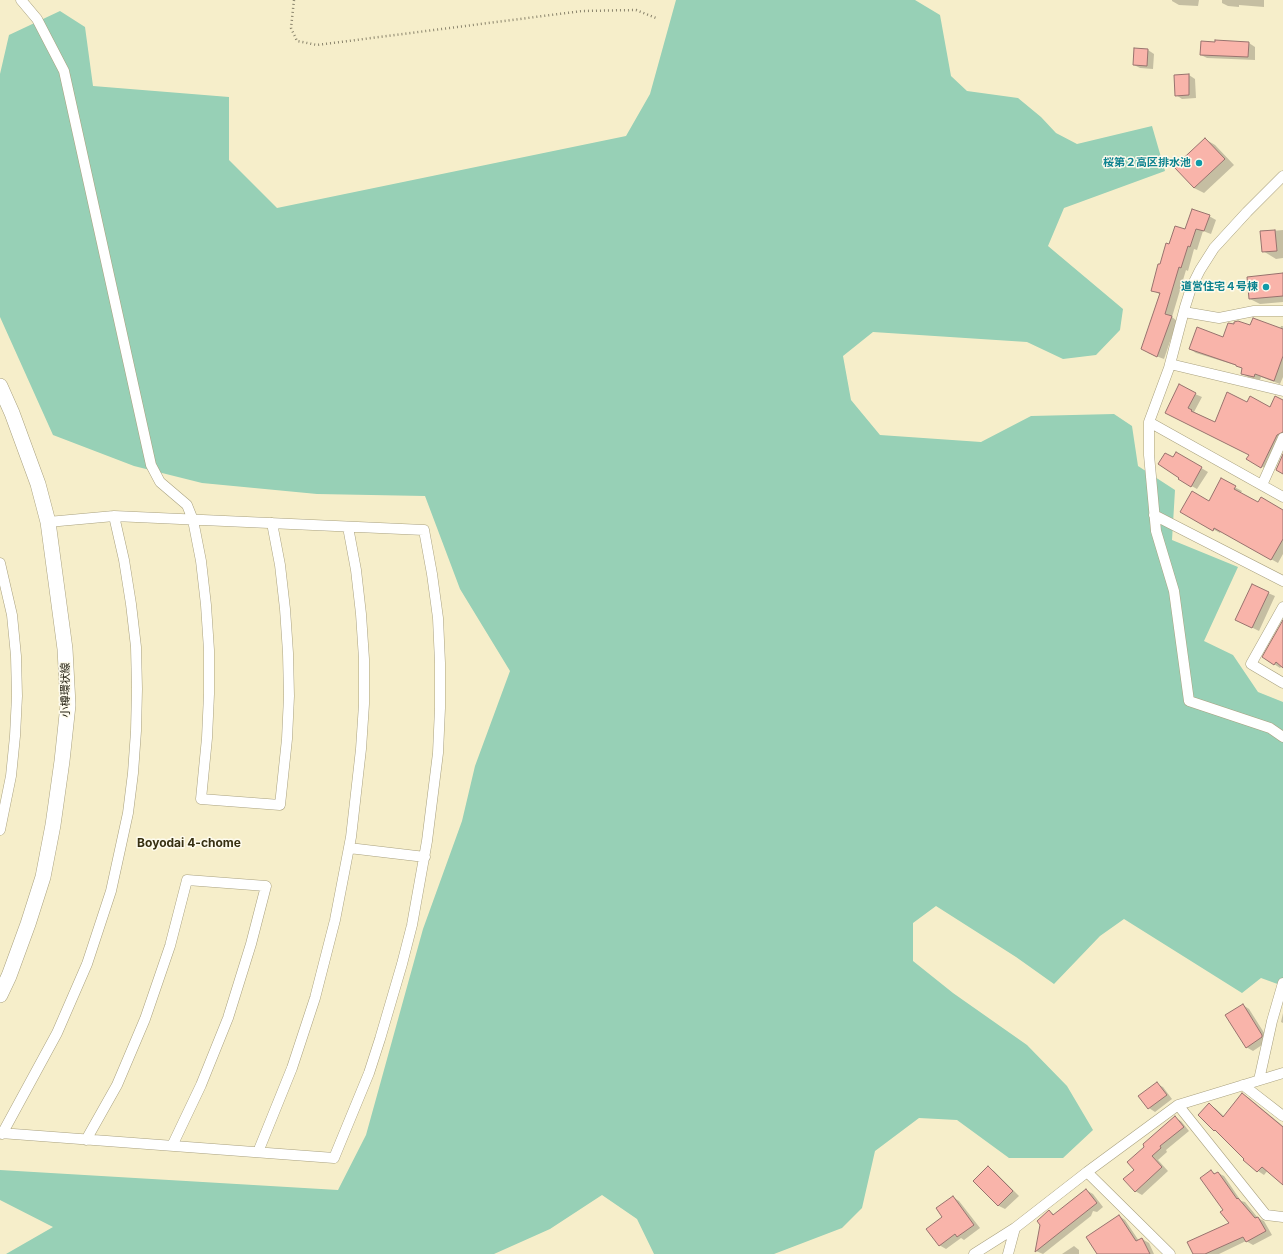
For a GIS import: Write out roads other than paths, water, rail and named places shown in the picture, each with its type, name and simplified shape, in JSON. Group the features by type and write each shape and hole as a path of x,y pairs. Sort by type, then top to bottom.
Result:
{"main road":[{"name":"小樽環状線","path":"0,386 12,413 38,484 48,522 65,649 68,704 53,825 43,877 28,924 9,976 0,995"}],"street":[{"path":"21,0 37,19 64,71 151,465 160,482 187,505 193,520 203,576 209,650 207,738 201,799 280,805 287,739 289,696 288,653 280,565 272,523"},
{"path":"1283,176 1214,248 1191,288 1170,364 1150,422 1149,455 1156,531 1174,591 1189,701 1270,728 1283,737"},
{"path":"1184,312 1219,318 1254,311 1283,311"},
{"path":"1170,364 1283,391"},
{"path":"1150,422 1283,497"},
{"path":"1262,485 1283,438"},
{"path":"1154,515 1283,580"},
{"path":"48,522 114,516 424,530 438,618 440,663 438,753 434,797 425,857 412,925 391,1003 366,1079 334,1158 1,1133 57,1033 87,964 111,891 128,813 136,731 136,647 126,574 114,516"},
{"path":"258,1152 290,1075 315,998 335,920 349,848 357,793 364,704 364,659 356,570 348,527"},
{"path":"0,564 12,615 16,656 17,696 11,776 0,830"},
{"path":"1283,607 1251,664 1283,683"},
{"path":"349,848 425,857"},
{"path":"86,1140 117,1085 145,1019 170,946 187,880 266,886 251,944 228,1018 201,1085 172,1146"},
{"path":"1259,1080 1272,1021 1283,983"},
{"path":"974,1254 1015,1228 1087,1172 1178,1105 1283,1073"},
{"path":"1243,1085 1283,1116"},
{"path":"1178,1105 1266,1215 1283,1217"},
{"path":"1087,1172 1170,1254"},
{"path":"1008,1254 1015,1228"}],"place":[{"name":"桜第２高区排水池","path":"1199,163"},
{"name":"道営住宅４号棟","path":"1266,287"}],"district":[{"name":"Boyodai 4-chome","path":"189,843"}]}
